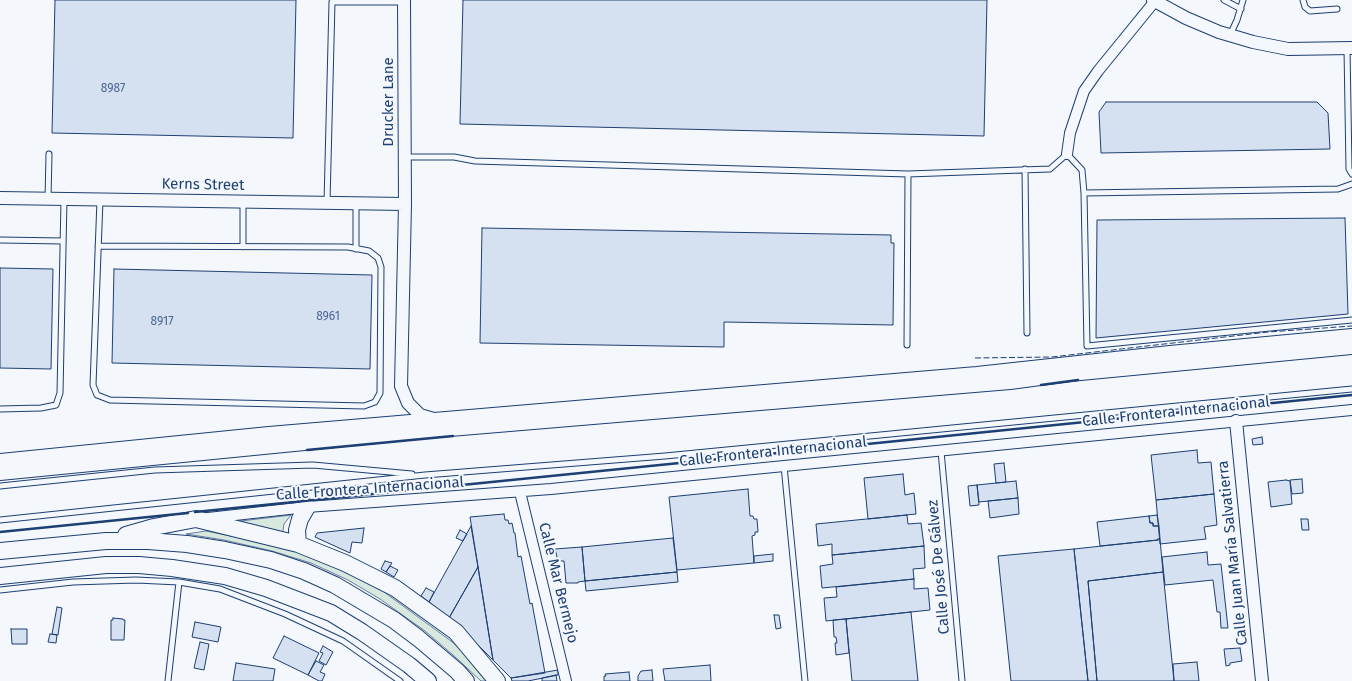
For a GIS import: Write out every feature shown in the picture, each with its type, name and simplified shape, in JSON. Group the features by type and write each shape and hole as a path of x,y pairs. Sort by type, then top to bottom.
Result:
{"highway":[{"path":"298,544 297,530 300,519 307,508"},
{"path":"106,541 154,527 196,519 298,544 345,563 395,588 456,632 498,681"},
{"path":"0,551 106,541 148,541 187,544 271,560 304,571 335,585 394,620 457,671 466,681"},
{"path":"0,576 106,565 172,568 225,576 266,588 331,613 402,660 428,681"}],"main road":[{"path":"0,461 279,433 994,372 1352,336"},
{"path":"0,473 426,431 1010,382 1070,374 1352,347"}],"street":[{"name":"Drucker Lane","path":"404,1 405,204 401,386 408,403 420,415 468,428"},
{"path":"1067,154 1070,133 1084,91 1154,1 1186,18 1229,35 1253,42 1288,49 1349,48"},
{"name":"Kerns Street","path":"0,198 405,204"},
{"name":"Calle Frontera Internacional","path":"196,519 307,508 520,492 1352,410"},
{"name":"Calle Juan María Salvatierra","path":"1236,421 1262,681"},
{"name":"Calle Mar Bermejo","path":"520,492 566,681"}],"lane":[{"path":"1224,0 1241,9"},
{"path":"1229,35 1238,20 1243,0"},
{"path":"1303,0 1305,7 1310,10 1337,9"},
{"path":"328,203 332,1 404,1"},
{"path":"1349,48 1348,169 1352,174"},
{"path":"48,199 49,154"},
{"path":"405,156 454,157 485,161 908,174 1050,169 1067,154 1082,170 1087,346 1352,320"},
{"path":"1025,169 1027,333"},
{"path":"908,174 908,344"},
{"path":"1084,193 1338,189 1352,184"},
{"path":"0,409 41,408 56,405 60,393 64,199"},
{"path":"98,246 348,248 368,251 378,258 381,267 380,393 375,402 364,406 110,400 97,395 94,385 98,246 100,200"},
{"path":"243,202 243,247"},
{"path":"356,204 356,249"},
{"path":"0,240 63,241"},
{"path":"0,520 425,475 665,456 1352,389"},
{"name":"Calle José De Gálvez","path":"941,450 962,681"},
{"path":"0,486 155,470 313,464 425,475"},
{"path":"784,466 804,681"},
{"path":"0,590 73,582 136,580 179,582 220,589 285,614 343,641 400,681"},
{"path":"168,681 179,582"}],"shaded area":[{"path":"291,515 284,524 282,537 224,523"},
{"path":"206,531 272,544 312,557 384,592 451,641 473,660 491,681 481,681 425,631 380,599 348,580 311,563 272,551 186,534"}],"building":[{"path":"55,0 296,0 293,138 52,133"},
{"path":"463,0 987,0 984,136 460,124"},
{"path":"1106,102 1317,102 1328,113 1330,149 1101,153 1099,112"},
{"path":"1345,218 1348,314 1096,338 1097,220"},
{"path":"482,228 891,235 891,243 894,243 893,325 724,322 724,347 480,343"},
{"path":"0,268 53,269 51,369 0,368"},
{"path":"114,269 372,275 370,369 112,363"},
{"path":"1262,437 1263,444 1253,445 1252,439"},
{"path":"1197,450 1198,463 1211,462 1214,494 1156,500 1151,455"},
{"path":"1004,463 1006,482 996,483 994,464"},
{"path":"903,474 905,495 914,493 916,514 868,519 864,478"},
{"path":"1302,479 1303,493 1292,494 1290,480"},
{"path":"1016,481 1018,498 979,502 977,485"},
{"path":"1290,481 1292,504 1271,507 1268,482"},
{"path":"977,485 979,505 970,506 968,486"},
{"path":"748,489 750,516 757,519 758,532 755,532 755,535 752,536 754,563 677,570 669,497"},
{"path":"1214,494 1217,525 1204,527 1206,539 1160,544 1156,500"},
{"path":"1018,498 1019,514 990,518 988,501"},
{"path":"504,514 505,520 508,520 509,524 512,523 518,557 521,556 545,673 511,678 493,660 470,517"},
{"path":"907,515 908,524 921,523 924,546 832,555 832,544 818,546 816,524"},
{"path":"1157,515 1159,526 1153,526 1153,523 1150,523 1149,516"},
{"path":"1149,516 1150,523 1153,523 1153,526 1159,526 1160,539 1100,546 1097,522"},
{"path":"1301,519 1308,519 1309,530 1302,530"},
{"path":"471,526 478,567 449,618 429,602"},
{"path":"364,528 362,543 352,542 350,553 315,537 317,533"},
{"path":"460,530 467,534 463,541 456,538"},
{"path":"673,538 677,572 585,581 582,547"},
{"path":"1160,539 1163,572 1088,581 1097,681 1088,681 1074,549"},
{"path":"924,546 925,568 913,569 914,579 822,588 820,566 833,564 832,555"},
{"path":"582,547 585,581 566,583 564,561 558,561 555,549"},
{"path":"1074,549 1088,681 1011,681 998,556"},
{"path":"1207,552 1208,565 1221,564 1228,628 1221,628 1220,612 1217,612 1213,580 1165,585 1162,557"},
{"path":"773,554 773,561 754,563 754,556"},
{"path":"385,561 392,563 386,572 381,569"},
{"path":"390,566 398,570 394,577 386,572"},
{"path":"478,567 493,660 449,618"},
{"path":"677,572 678,582 586,591 585,581"},
{"path":"1163,572 1174,681 1097,681 1088,581"},
{"path":"914,579 914,589 928,588 930,610 826,621 824,598 837,597 836,587"},
{"path":"426,588 434,592 429,602 421,596"},
{"path":"57,607 62,608 58,635 52,634"},
{"path":"911,612 918,681 852,681 846,619"},
{"path":"774,615 779,615 781,628 776,629"},
{"path":"113,618 125,620 124,640 111,640 111,620"},
{"path":"846,619 849,653 836,655 835,643 837,643 836,637 834,637 833,620"},
{"path":"195,622 221,627 218,642 192,637"},
{"path":"11,629 27,629 27,644 12,644"},
{"path":"50,634 57,635 56,643 48,642"},
{"path":"284,636 319,653 308,675 273,658"},
{"path":"200,642 209,644 204,670 194,668"},
{"path":"323,646 333,652 326,665 319,661 323,653 320,652"},
{"path":"1240,648 1242,661 1230,663 1230,665 1226,666 1224,649"},
{"path":"316,661 324,665 320,672 325,674 322,681 308,675"},
{"path":"1197,662 1199,681 1174,681 1173,664"},
{"path":"236,663 275,669 273,681 233,681"},
{"path":"710,665 711,681 665,681 663,669"},
{"path":"558,670 558,675 528,681 512,681 511,678"},
{"path":"652,670 653,681 638,681 641,671"},
{"path":"629,672 630,681 604,681 605,674"},
{"path":"556,675 557,681 542,681 542,678"}],"fence":[{"path":"975,358 1052,357 1268,332 1352,326"}],"wall":[{"path":"1041,385 1078,380"},
{"path":"195,512 1352,395"},
{"path":"307,450 453,436"},
{"path":"0,532 188,513"}]}
